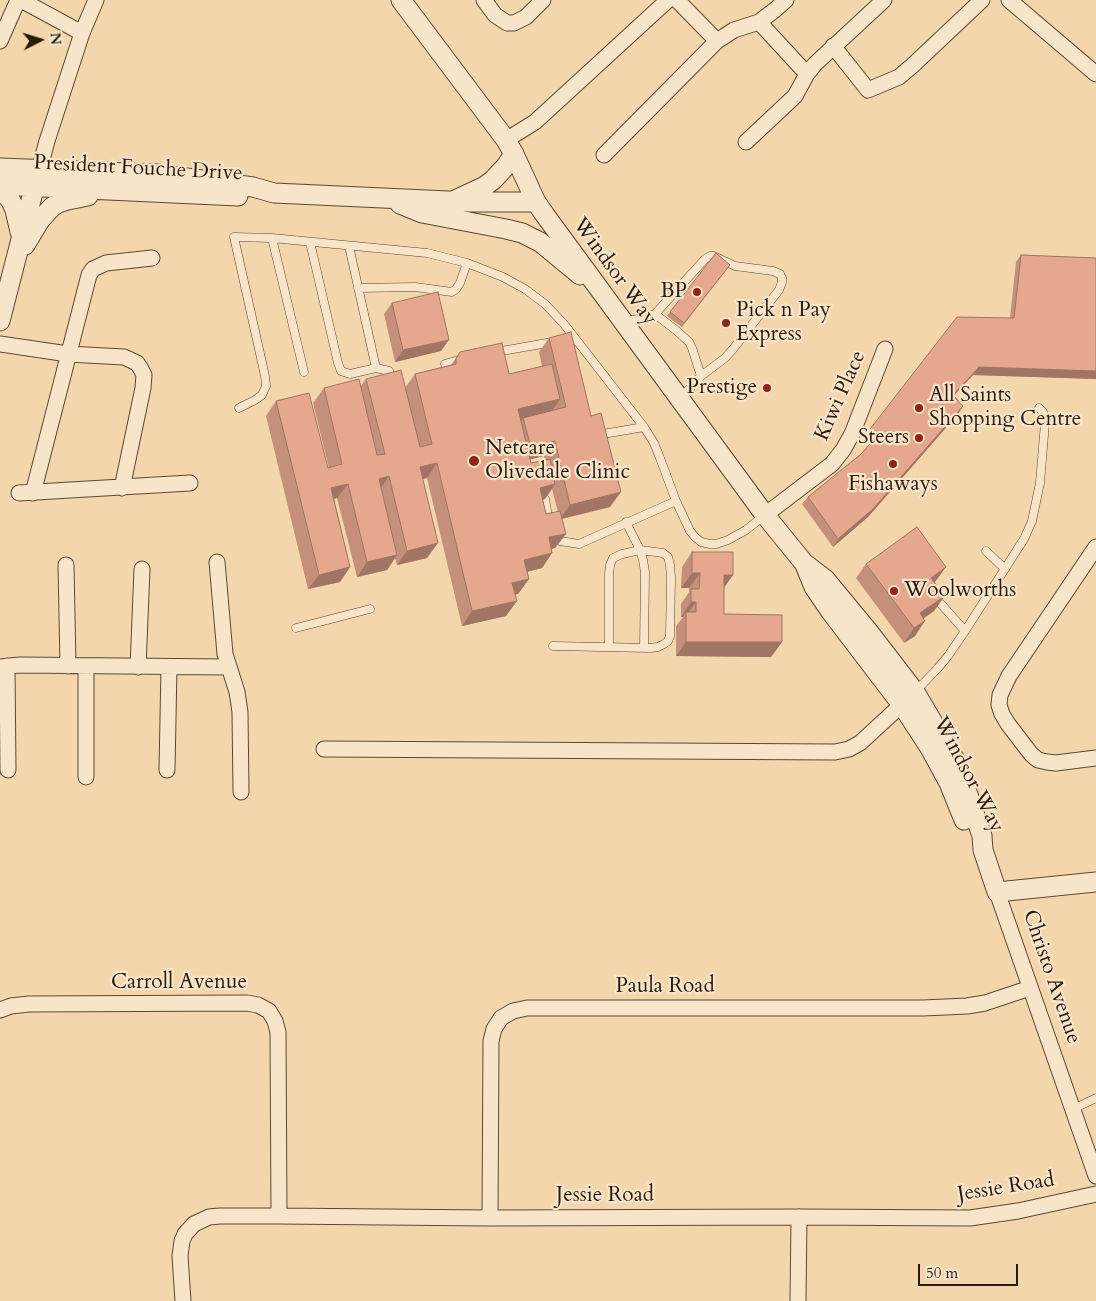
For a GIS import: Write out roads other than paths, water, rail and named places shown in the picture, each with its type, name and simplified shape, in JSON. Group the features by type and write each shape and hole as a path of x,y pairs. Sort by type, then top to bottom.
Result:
{"street":[{"path":"0,41 20,0 82,33"},
{"path":"0,320 47,141 82,33 96,0"},
{"name":"Windsor Way","path":"401,0 510,147 536,202 603,296 765,515 804,563 814,587 830,612 909,698 974,842 982,850"},
{"path":"484,0 495,15 507,23 514,23 526,17 543,0"},
{"path":"452,202 485,186 493,180 506,166 510,147 668,0"},
{"path":"677,0 717,40"},
{"path":"604,155 717,40 734,30 758,22 786,0"},
{"path":"746,142 795,96 806,74 833,46 884,0"},
{"path":"833,46 868,90 899,77 982,0"},
{"path":"1010,0 1096,74"},
{"path":"758,22 806,74"},
{"name":"President Fouche Drive","path":"0,168 37,179 129,191 252,197 274,193"},
{"name":"President Fouche Drive","path":"0,185 37,179 71,170 157,174 252,187 274,193 452,202 536,202"},
{"path":"14,265 40,220 52,206 76,197 129,191"},
{"path":"0,192 12,202 21,236"},
{"path":"390,199 422,213 506,229 540,242 603,296"},
{"path":"152,258 106,263 93,269 89,275 68,354 26,493 190,483"},
{"path":"0,344 68,354 124,357 137,364 144,376 144,388 122,488"},
{"name":"Kiwi Place","path":"765,515 832,464 843,450 852,434 885,349"},
{"path":"1096,548 1009,676 1000,695 999,705 1008,724 1031,754 1038,760 1056,762 1096,758"},
{"path":"216,562 223,637 228,667 237,692 240,712 241,792"},
{"path":"66,565 68,666"},
{"path":"138,667 142,569"},
{"path":"86,666 86,777"},
{"path":"8,770 4,741 3,667 228,667"},
{"path":"167,770 169,667"},
{"path":"324,748 835,752 849,749 860,743 909,698"},
{"name":"Christo Avenue","path":"982,850 1096,1176"},
{"path":"997,892 1096,882"},
{"name":"Paula Road","path":"490,1218 491,1041 494,1029 501,1018 513,1011 527,1008 933,1008 985,1003 1030,988"},
{"name":"Carroll Avenue","path":"0,1010 12,1006 30,1004 247,1003 258,1005 269,1011 276,1021 278,1032 279,1216"},
{"name":"Jessie Road","path":"183,1301 180,1247 185,1234 194,1224 209,1217 970,1218 1018,1212 1096,1194"},
{"path":"798,1301 799,1217"}],"lane":[{"path":"239,408 262,395 266,386 234,237 272,238 427,253 468,263 503,277 545,304 575,338 644,427 654,443 676,501 690,530 701,542 716,544 737,536 765,515"},
{"path":"272,238 304,372"},
{"path":"310,242 341,371 350,374 376,368 389,370"},
{"path":"349,246 376,368"},
{"path":"623,323 655,314 705,259 710,256 735,266 773,271 780,274 782,286 769,305 734,349 701,376 681,399"},
{"path":"358,288 415,287 452,292 460,284 468,263"},
{"path":"655,314 689,342 701,376"},
{"path":"488,354 575,338"},
{"path":"445,364 467,358"},
{"path":"909,698 938,668 965,631 1024,539 1032,521 1037,501 1045,431 1045,416 1039,408"},
{"path":"591,428 594,434 599,435 644,427"},
{"path":"537,488 545,499 552,536 560,541 579,544 676,501"},
{"path":"626,522 640,550 645,572 644,648"},
{"path":"552,646 644,648 658,647 668,641 670,636 670,565 668,557 663,553 640,550 613,558 610,565 609,647"},
{"path":"986,551 1005,568"},
{"path":"941,604 965,631"},
{"path":"296,628 370,610"},
{"path":"1073,1109 1096,1098"}],"place":[{"name":"BP","path":"697,292"},
{"name":"Pick n Pay Express","path":"726,323"},
{"name":"Prestige","path":"767,388"},
{"name":"All Saints Shopping Centre","path":"919,408"},
{"name":"Steers","path":"919,438"},
{"name":"Netcare Olivedale Clinic","path":"474,461"},
{"name":"Fishaways","path":"893,464"},
{"name":"Woolworths","path":"894,591"}]}
